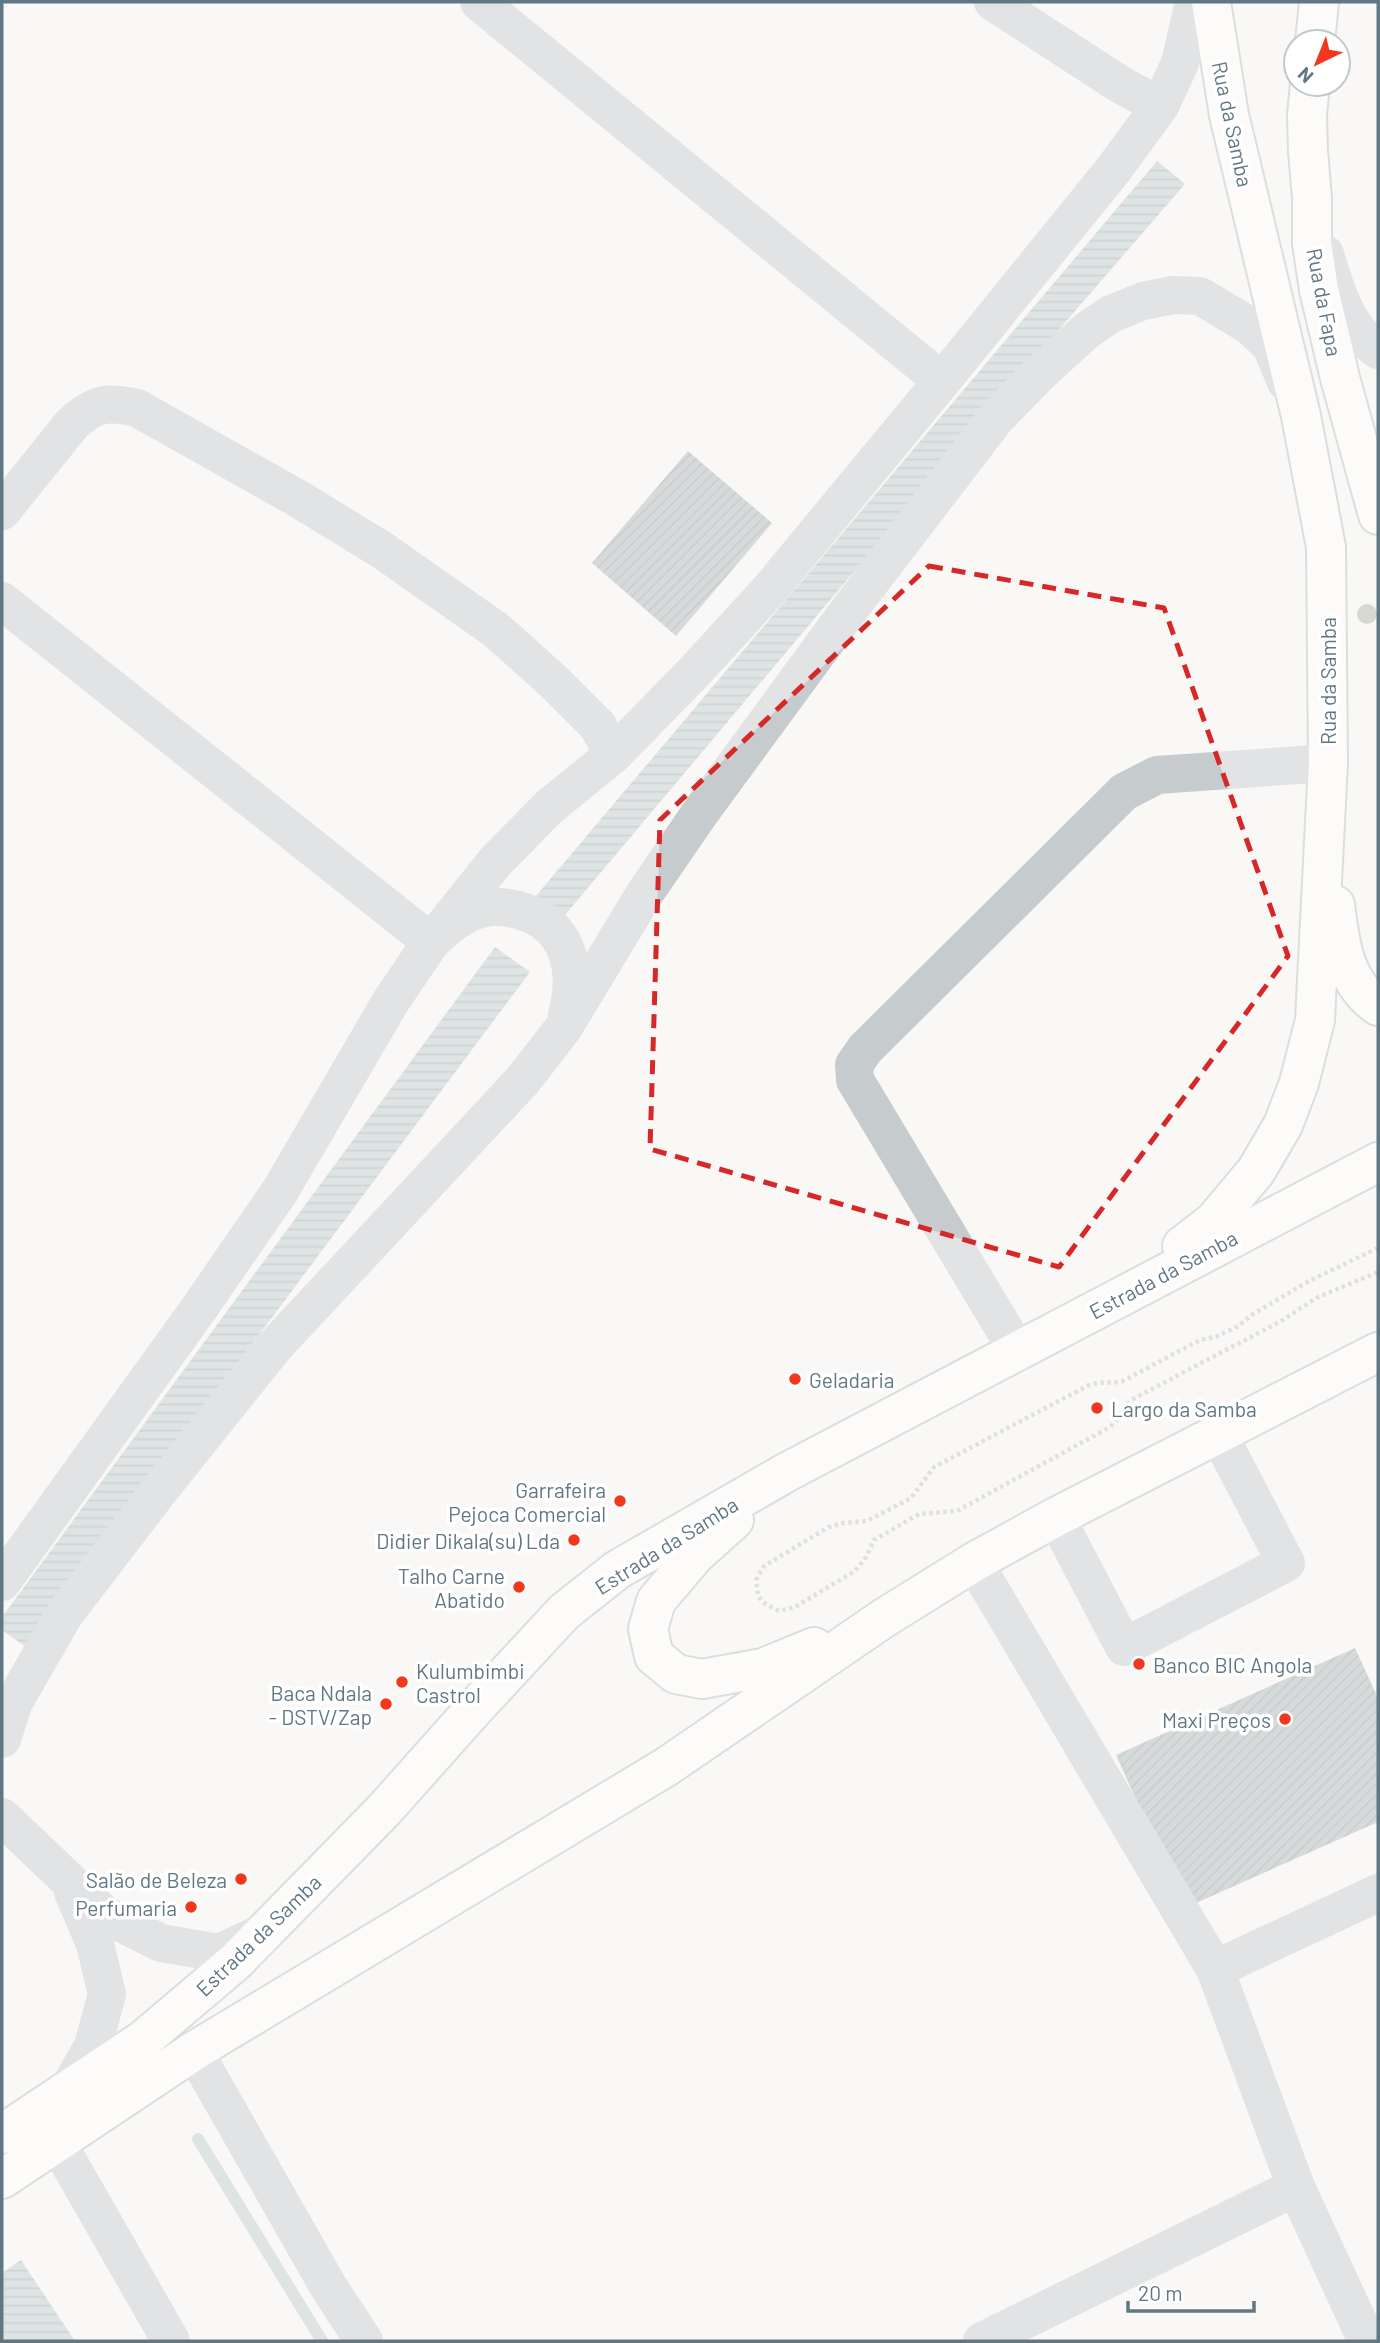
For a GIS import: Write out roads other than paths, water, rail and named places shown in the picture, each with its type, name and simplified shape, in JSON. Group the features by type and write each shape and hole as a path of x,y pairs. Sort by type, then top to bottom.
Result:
{"main road":[{"name":"Rua da Samba","path":"1117,1297 1214,1220 1256,1171 1283,1125 1299,1083 1315,1020 1328,763 1326,547 1301,416 1229,115 1210,2"},
{"path":"1316,28 1319,2"},
{"name":"Rua da Fapa","path":"1309,98 1312,243 1319,290 1340,379 1378,515"},
{"path":"1328,763 1338,933 1350,975 1363,996 1378,1006"},
{"name":"Estrada da Samba","path":"7,2153 68,2090 143,2040 235,1962 384,1810 564,1612 617,1570 787,1472 1378,1162"},
{"name":"Estrada da Samba","path":"7,2153 58,2142 194,2051 666,1767 884,1618 974,1562 1056,1517 1378,1352"},
{"path":"787,1472 696,1554 656,1601 648,1629 654,1656 676,1674 702,1679 763,1668 884,1618"}],"street":[{"path":"479,2 942,381"},
{"path":"993,2 1121,85 1160,106"},
{"path":"2,1582 200,1307 279,1191 391,1001 431,942 495,862 549,807 612,755 696,670 771,588 942,381 1113,170 1160,106 1180,63 1194,2"},
{"path":"1312,198 1336,294 1362,338 1378,351"},
{"path":"2,1739 14,1702 64,1615 275,1346 523,1080 564,1027 653,881 700,813 846,614 996,418 1040,373 1086,331 1111,314 1143,301 1173,295 1200,296 1250,326 1271,346 1301,416"},
{"path":"2,511 72,424 86,412 101,404 117,403 137,408 329,517 382,550 496,629 598,726 612,755"},
{"path":"2,601 431,942"},
{"path":"1018,1352 855,1080 853,1065 865,1049 1124,792 1157,775 1328,763"},
{"path":"431,942 453,922 490,906 505,906 532,913 551,926 565,945 572,971 573,994 564,1027"},
{"path":"1056,1517 1124,1647 1136,1641 1286,1563 1218,1433"},
{"path":"974,1562 1215,1969 1296,2187 1367,2341"},
{"path":"2,1665 64,1615"},
{"path":"3,1812 105,1915 161,1943 219,1953 265,1931"},
{"path":"66,1877 95,1944 107,1994 93,2046 68,2090"},
{"path":"1215,1969 1378,1893"},
{"path":"194,2051 328,2286 364,2341"},
{"path":"58,2142 171,2341"},
{"path":"982,2341 1296,2187"}],"waterway":[{"path":"198,2139 322,2341"}],"place":[{"name":"Geladaria","path":"795,1379"},
{"name":"Largo da Samba","path":"1097,1408"},
{"name":"Garrafeira Pejoca Comercial","path":"620,1501"},
{"name":"Didier Dikala(su) Lda","path":"574,1540"},
{"name":"Talho Carne Abatido","path":"519,1587"},
{"name":"Banco BIC Angola","path":"1139,1664"},
{"name":"Kulumbimbi Castrol","path":"402,1682"},
{"name":"Baca Ndala - DSTV/Zap","path":"386,1704"},
{"name":"Maxi Preços","path":"1285,1719"},
{"name":"Salão de Beleza","path":"241,1879"},
{"name":"Perfumaria","path":"191,1907"}]}
